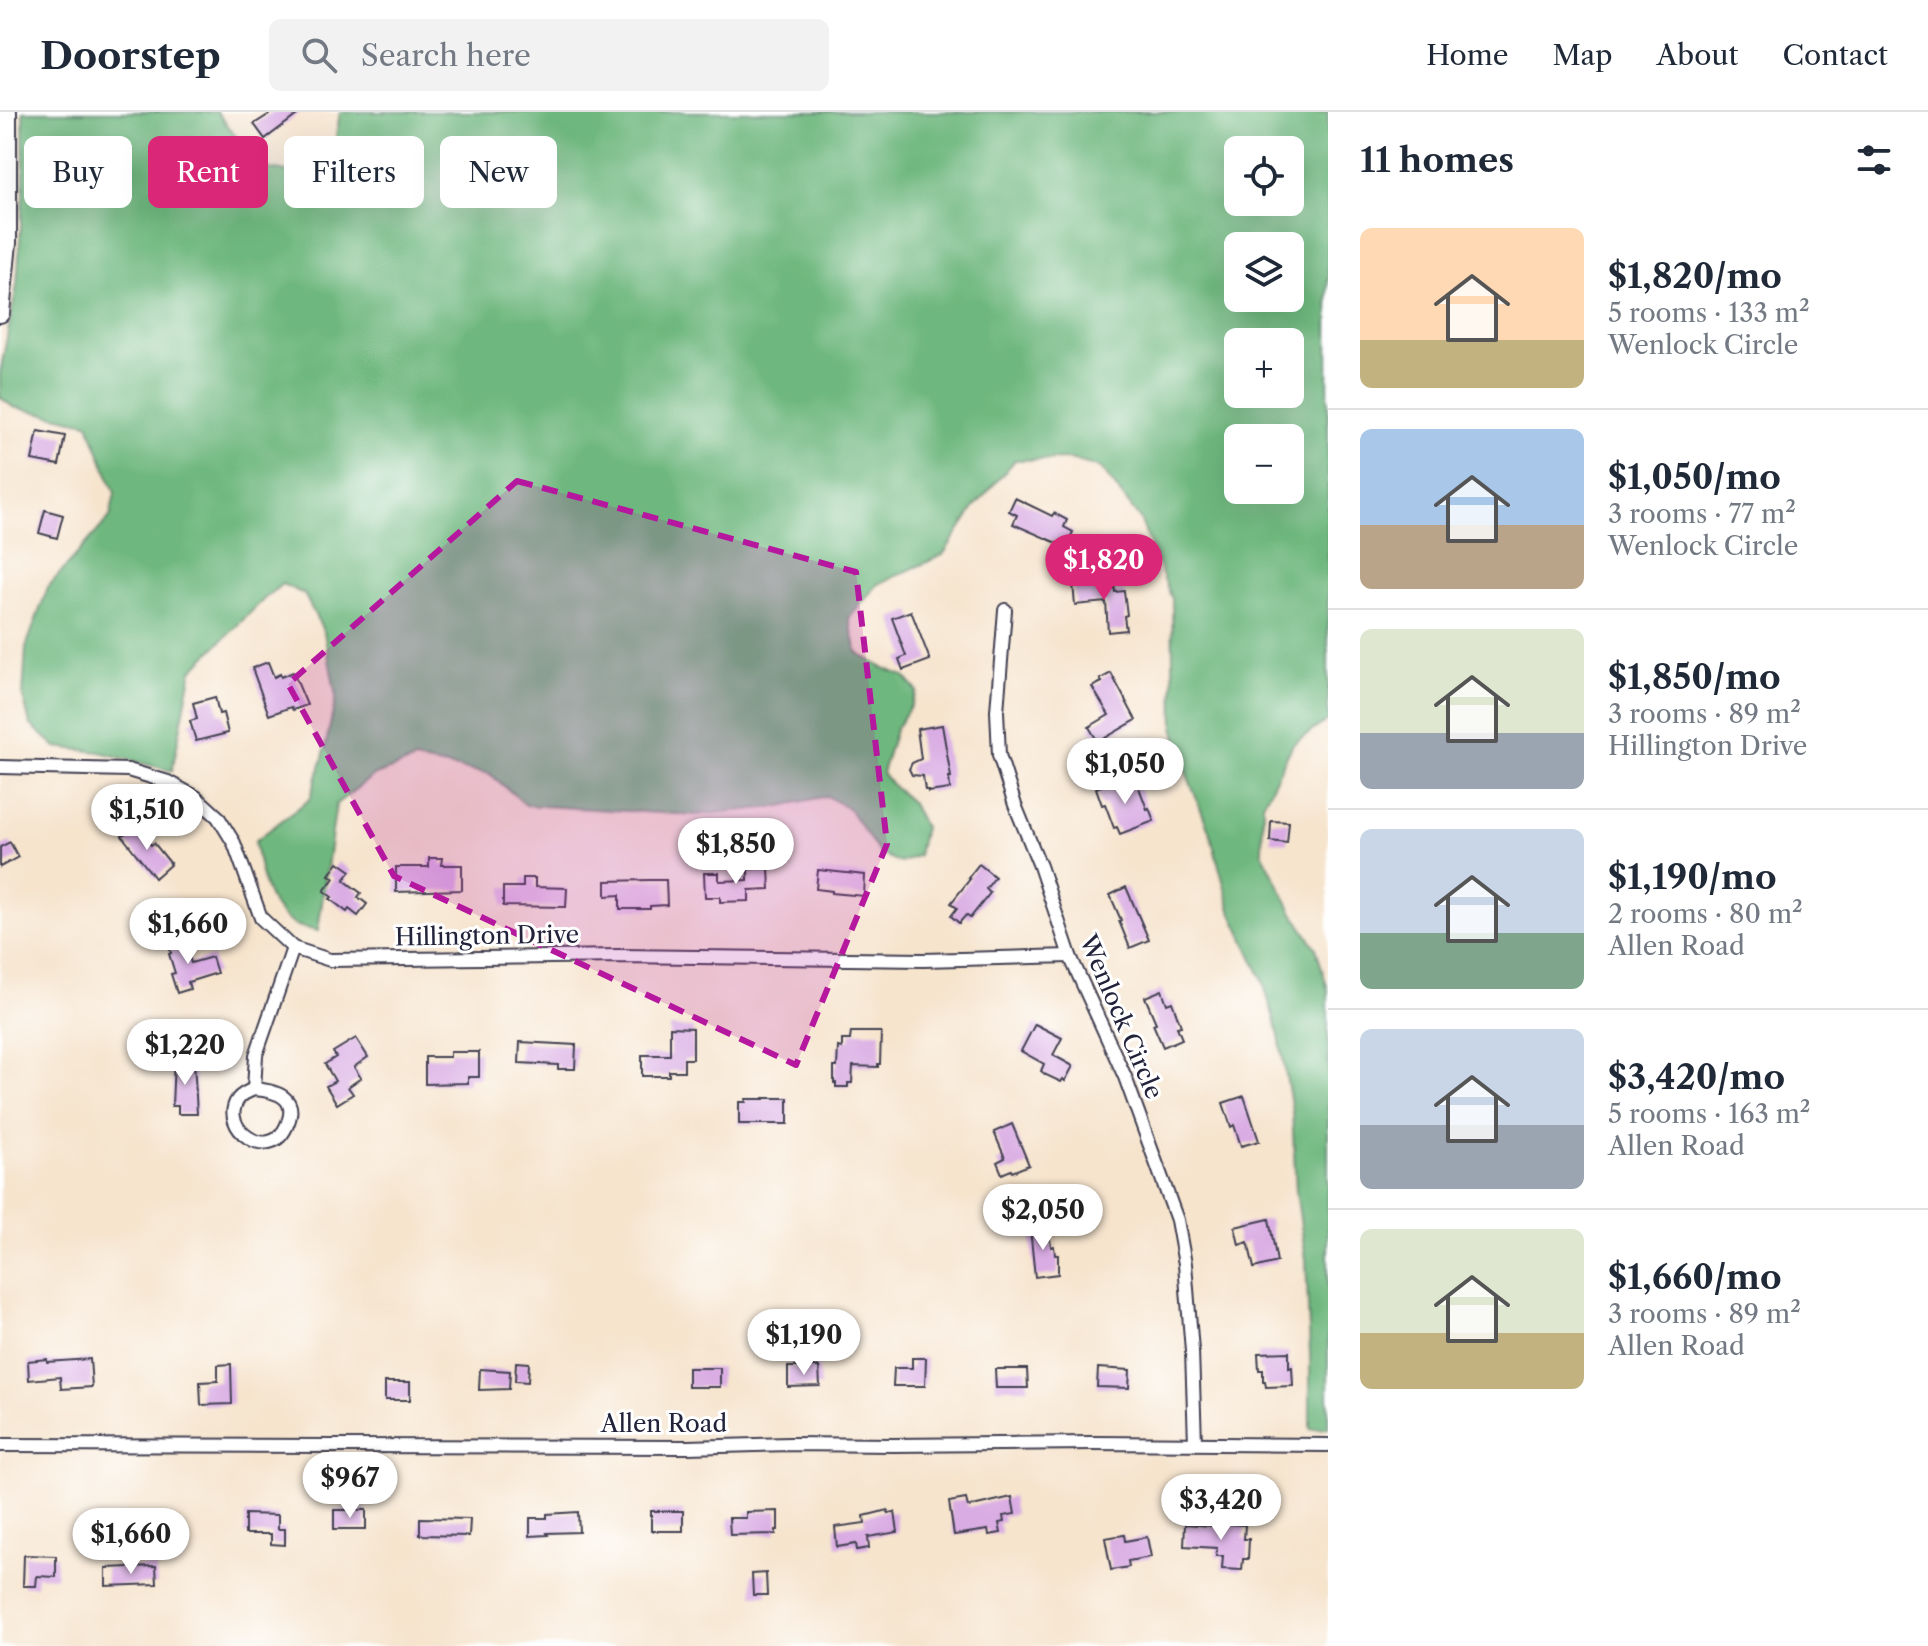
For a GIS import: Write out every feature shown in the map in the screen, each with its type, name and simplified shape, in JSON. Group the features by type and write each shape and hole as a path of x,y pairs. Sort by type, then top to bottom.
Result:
{"street":[{"path":"0,313 7,243 7,112"},
{"name":"Wenlock Circle","path":"1005,610 997,711 999,755 1070,956 1125,1077 1177,1220 1185,1264 1195,1443"},
{"name":"Hillington Drive","path":"0,767 128,770 168,782 196,797 218,817 234,843 261,918 293,948 330,960 620,956 923,960 1070,956"},
{"path":"254,1089 256,1055 293,948"},
{"path":"254,1089 271,1090 289,1105 290,1116 286,1128 273,1141 257,1142 247,1138 235,1120 239,1098 254,1089"},
{"name":"Allen Road","path":"0,1445 1328,1445"}],"highlighted area":[{"path":"517,481 856,572 887,844 796,1065 394,876 288,684"}],"green space":[{"path":"23,112 217,112 236,136 148,136 148,208 268,208 268,169 284,172 284,208 424,208 424,136 336,136 340,112 1328,112 1328,720 1293,744 1263,804 1262,852 1293,913 1316,948 1328,990 1328,1428 1310,1429 1306,1259 1296,1192 1292,1110 1279,1036 1262,978 1232,914 1210,833 1183,764 1174,726 1172,599 1140,519 1101,468 1070,459 1015,460 976,505 943,555 878,584 849,618 857,652 881,667 904,676 917,691 895,730 882,773 911,802 924,827 918,855 900,863 879,853 850,810 827,796 776,807 694,815 526,805 490,774 415,760 373,776 336,804 318,931 287,920 272,902 262,878 255,841 310,799 323,758 336,697 324,632 304,594 282,584 192,670 172,771 100,752 56,747 30,724 23,696 26,647 48,587 110,517 115,493 88,423 13,407 0,397 0,373 17,285 24,179"}],"building":[{"path":"273,112 301,112 268,137 263,136 254,124"},
{"path":"38,431 65,436 59,465 32,460"},
{"path":"1015,498 1067,520 1064,527 1073,532 1066,547 1013,524 1017,515 1009,511"},
{"path":"45,510 63,515 57,538 39,533"},
{"path":"1091,581 1092,587 1114,585 1115,592 1124,591 1126,630 1108,632 1106,602 1075,605 1073,583"},
{"path":"911,611 930,660 903,670 899,659 906,656 892,618"},
{"path":"268,662 274,677 293,672 307,705 269,715 252,668"},
{"path":"1111,673 1136,720 1098,742 1089,727 1109,715 1092,687"},
{"path":"215,697 228,733 196,741 190,721 197,719 193,703"},
{"path":"942,725 951,777 950,789 928,792 923,776 912,775 909,769 912,763 921,759 917,729"},
{"path":"1118,779 1121,789 1138,785 1154,821 1120,834 1117,827 1114,828 1096,788"},
{"path":"1271,821 1289,822 1287,843 1270,841"},
{"path":"135,825 171,864 155,878 122,836"},
{"path":"10,842 18,857 0,867 0,847"},
{"path":"429,858 442,858 441,865 462,865 462,890 396,892 396,867 429,867"},
{"path":"338,862 351,871 344,880 361,893 358,897 367,904 358,916 349,909 347,912 324,891 334,878 329,875"},
{"path":"979,864 995,877 986,889 990,893 970,918 966,915 959,923 951,916 957,908 951,903"},
{"path":"769,868 770,889 749,890 749,901 720,902 720,897 705,897 704,873 719,873 719,881 748,880 748,869"},
{"path":"818,870 865,875 864,896 816,889"},
{"path":"523,878 535,878 535,887 567,888 566,907 503,906 503,887 523,887"},
{"path":"666,880 667,905 650,906 650,909 620,909 620,895 606,896 606,881"},
{"path":"1126,887 1149,940 1130,948 1110,895"},
{"path":"183,938 191,963 212,957 217,973 188,982 190,989 177,993 171,974 175,973 168,943"},
{"path":"1162,990 1167,1004 1172,1002 1181,1026 1177,1027 1182,1039 1163,1047 1145,997"},
{"path":"1035,1024 1062,1038 1053,1055 1073,1066 1065,1081 1046,1075 1041,1071 1044,1064 1021,1051"},
{"path":"670,1027 693,1028 693,1059 684,1059 684,1071 669,1071 669,1076 642,1076 642,1055 670,1055"},
{"path":"851,1032 881,1032 880,1064 878,1067 853,1066 852,1083 848,1083 848,1087 836,1087 834,1067 837,1067 838,1047 842,1048 842,1040 850,1040"},
{"path":"356,1038 368,1057 354,1067 361,1078 348,1087 353,1094 337,1104 326,1086 335,1081 325,1064 336,1057 333,1052"},
{"path":"520,1042 576,1045 575,1069 519,1063"},
{"path":"450,1052 479,1052 479,1077 468,1077 468,1083 425,1084 425,1057 450,1057"},
{"path":"174,1060 194,1060 197,1114 178,1114 178,1106 172,1106"},
{"path":"1244,1096 1259,1141 1241,1146 1223,1103"},
{"path":"788,1098 788,1124 739,1124 739,1102"},
{"path":"1012,1124 1029,1165 1002,1174 997,1162 1005,1158 994,1132"},
{"path":"1269,1219 1277,1262 1254,1268 1248,1242 1239,1245 1235,1227"},
{"path":"1048,1225 1051,1247 1054,1246 1055,1255 1058,1255 1058,1274 1035,1277 1030,1228"},
{"path":"1289,1352 1293,1386 1266,1387 1263,1370 1259,1370 1258,1353"},
{"path":"912,1358 926,1358 925,1386 893,1386 894,1368 912,1368"},
{"path":"47,1359 47,1362 90,1359 92,1387 61,1389 60,1377 29,1380 28,1361"},
{"path":"516,1362 529,1363 528,1382 515,1381"},
{"path":"231,1364 232,1404 201,1405 200,1382 218,1381 218,1365"},
{"path":"788,1367 819,1367 820,1386 788,1387"},
{"path":"688,1368 720,1368 720,1387 688,1387"},
{"path":"1098,1368 1130,1370 1129,1388 1097,1387"},
{"path":"480,1369 510,1371 509,1389 479,1390"},
{"path":"995,1369 1027,1369 1028,1388 996,1388"},
{"path":"385,1382 410,1382 410,1400 385,1400"},
{"path":"1012,1497 1015,1514 1003,1516 1004,1522 999,1523 1001,1533 989,1535 988,1530 954,1535 949,1502 966,1499 968,1507"},
{"path":"334,1510 366,1510 366,1529 334,1529"},
{"path":"888,1510 888,1513 895,1512 898,1532 868,1537 869,1548 857,1550 856,1544 837,1547 835,1527 865,1523 864,1516"},
{"path":"651,1511 683,1511 683,1531 651,1531"},
{"path":"778,1511 776,1534 730,1535 729,1518 746,1518 746,1512"},
{"path":"578,1512 579,1532 530,1536 530,1518"},
{"path":"245,1514 278,1515 278,1529 285,1529 285,1545 271,1544 271,1534 245,1534"},
{"path":"420,1518 470,1519 469,1536 420,1535"},
{"path":"1185,1524 1245,1525 1244,1539 1249,1539 1248,1559 1243,1559 1242,1570 1222,1569 1223,1556 1216,1556 1217,1548 1184,1546"},
{"path":"1124,1535 1125,1541 1147,1537 1151,1557 1128,1561 1129,1567 1111,1570 1105,1538"},
{"path":"24,1555 56,1556 56,1577 37,1576 36,1586 23,1586"},
{"path":"156,1566 157,1584 106,1586 106,1568"},
{"path":"766,1573 767,1595 753,1595 752,1574"}]}
